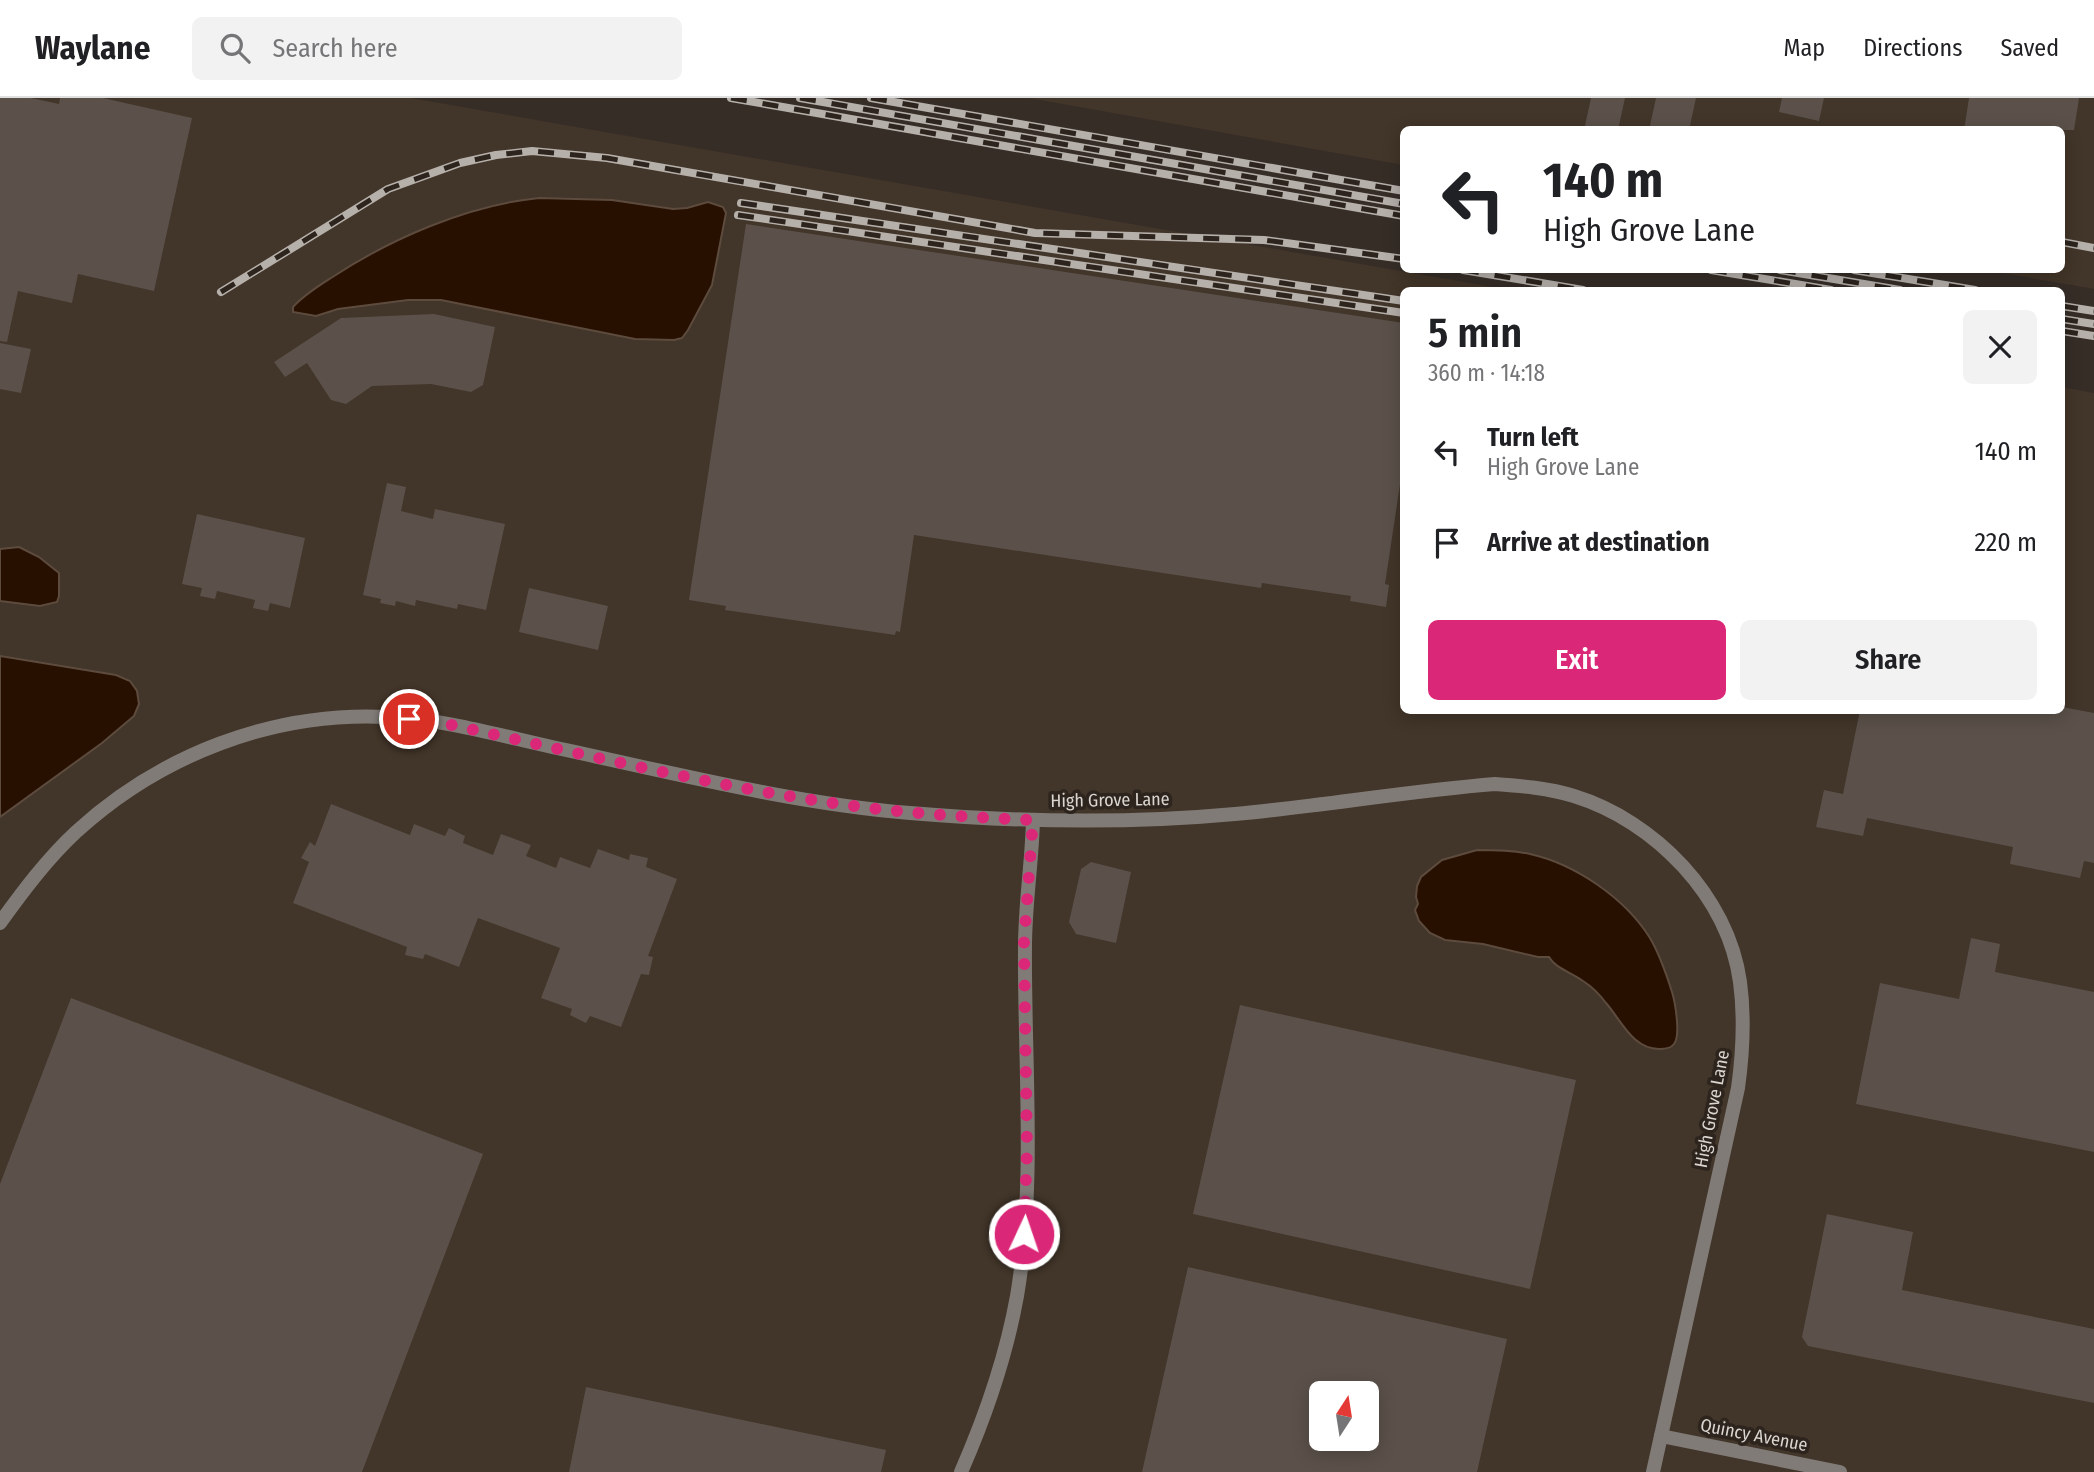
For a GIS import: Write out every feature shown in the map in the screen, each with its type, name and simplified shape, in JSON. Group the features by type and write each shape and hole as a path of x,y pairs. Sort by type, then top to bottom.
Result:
{"street":[{"name":"High Grove Lane","path":"0,923 75,833 126,792 158,772 214,745 261,730 300,722 348,717 389,716 447,724 680,775 833,803 909,813 1033,820 1200,817 1495,784 1532,786 1576,796 1614,812 1667,850 1698,885 1722,925 1740,981 1745,1038 1738,1088 1653,1472"},
{"path":"961,1472 1003,1358 1022,1257 1027,1150 1024,942 1033,820"},
{"name":"Quincy Avenue","path":"1661,1436 1840,1472"}],"shaded area":[{"path":"0,98 411,98 1400,271 1400,273 1493,287 1400,287 1400,714 2065,714 2065,388 2094,393 2094,1472 0,1472"},
{"path":"1029,98 2094,98 2094,289 2002,273 2065,273 2065,126 1400,126 1400,164"},
{"path":"539,198 612,200 673,209 708,202 723,207 726,213 712,285 682,338 635,339 441,300 408,300 338,309 316,316 293,312 293,307 316,288 404,237 485,208"},
{"path":"19,547 39,557 59,573 57,602 40,606 0,601 0,549"},
{"path":"0,656 116,675 130,681 137,691 139,704 134,716 102,743 0,817"},
{"path":"1477,850 1517,852 1547,859 1581,874 1627,909 1650,938 1667,978 1677,1018 1676,1040 1673,1045 1660,1049 1642,1045 1628,1033 1589,985 1556,965 1549,957 1538,957 1483,944 1445,940 1430,933 1419,921 1415,910 1418,904 1417,886 1421,877 1442,860"}],"building":[{"path":"0,98 31,98 59,104 60,98 103,98 192,118 154,291 78,274 72,303 18,291 7,342 0,341"},
{"path":"1591,98 1625,98 1619,126 1585,126"},
{"path":"1656,98 1696,98 1690,126 1650,126"},
{"path":"1782,98 1824,98 1819,121 1779,112"},
{"path":"1969,98 2079,98 2074,130 2065,130 2065,126 1965,126"},
{"path":"746,224 1400,322 1400,485 1385,584 1389,585 1386,607 1350,601 1351,596 1262,583 1261,588 914,535 900,632 896,631 895,635 725,610 726,606 689,600"},
{"path":"434,314 495,327 483,385 471,392 431,384 372,386 346,404 331,400 307,363 285,377 274,362 341,318"},
{"path":"0,343 31,349 21,393 0,389"},
{"path":"387,483 406,487 401,511 433,519 435,509 505,524 486,610 458,604 457,609 416,600 415,606 396,601 395,606 363,595"},
{"path":"197,514 305,538 290,608 270,603 268,611 253,608 255,600 217,591 215,599 200,596 202,588 182,584"},
{"path":"529,588 608,606 598,650 519,632"},
{"path":"2065,708 2094,713 2094,863 2084,861 2080,878 2010,864 2013,847 1867,818 1863,836 1816,827 1824,790 1843,794 1859,714 2065,714"},
{"path":"331,804 410,835 414,824 445,836 449,828 465,836 463,843 493,855 501,834 531,845 526,856 556,868 560,857 590,868 598,849 629,860 630,854 648,858 646,867 677,879 648,956 653,957 649,975 641,974 621,1027 590,1016 586,1023 570,1015 572,1009 541,998 560,948 478,918 459,967 425,954 423,959 405,955 407,947 293,903 309,862 301,858 310,842 315,846"},
{"path":"1091,862 1131,872 1116,943 1076,934 1069,922 1081,869"},
{"path":"1971,938 2000,944 1995,972 2094,992 2094,1152 1856,1104 1880,983 1959,999"},
{"path":"71,998 483,1154 362,1472 0,1472 0,1184"},
{"path":"1240,1005 1576,1080 1530,1289 1193,1214"},
{"path":"1827,1214 1913,1232 1902,1290 2094,1329 2094,1403 1808,1346 1802,1337"},
{"path":"1188,1267 1507,1339 1477,1472 1142,1472"},
{"path":"586,1387 886,1450 881,1472 569,1472"}],"railway":[{"path":"731,98 1400,215"},
{"path":"800,98 1400,203"},
{"path":"871,98 1400,190"},
{"path":"221,292 388,189 460,163 532,151 607,158 1035,233 1264,240 1400,258"},
{"path":"741,203 1400,300"},
{"path":"738,215 1400,312"},
{"path":"2065,243 2094,248"},
{"path":"1481,273 1565,287"},
{"path":"1729,273 1813,287"},
{"path":"1798,273 1882,287"},
{"path":"1872,273 1957,287"},
{"path":"2065,306 2094,311"},
{"path":"2065,319 2094,324"},
{"path":"2065,331 2094,336"}],"route":[{"path":"409,719 447,724 680,775 833,803 909,813 1033,820 1024,942 1027,1150 1024,1234"}]}
